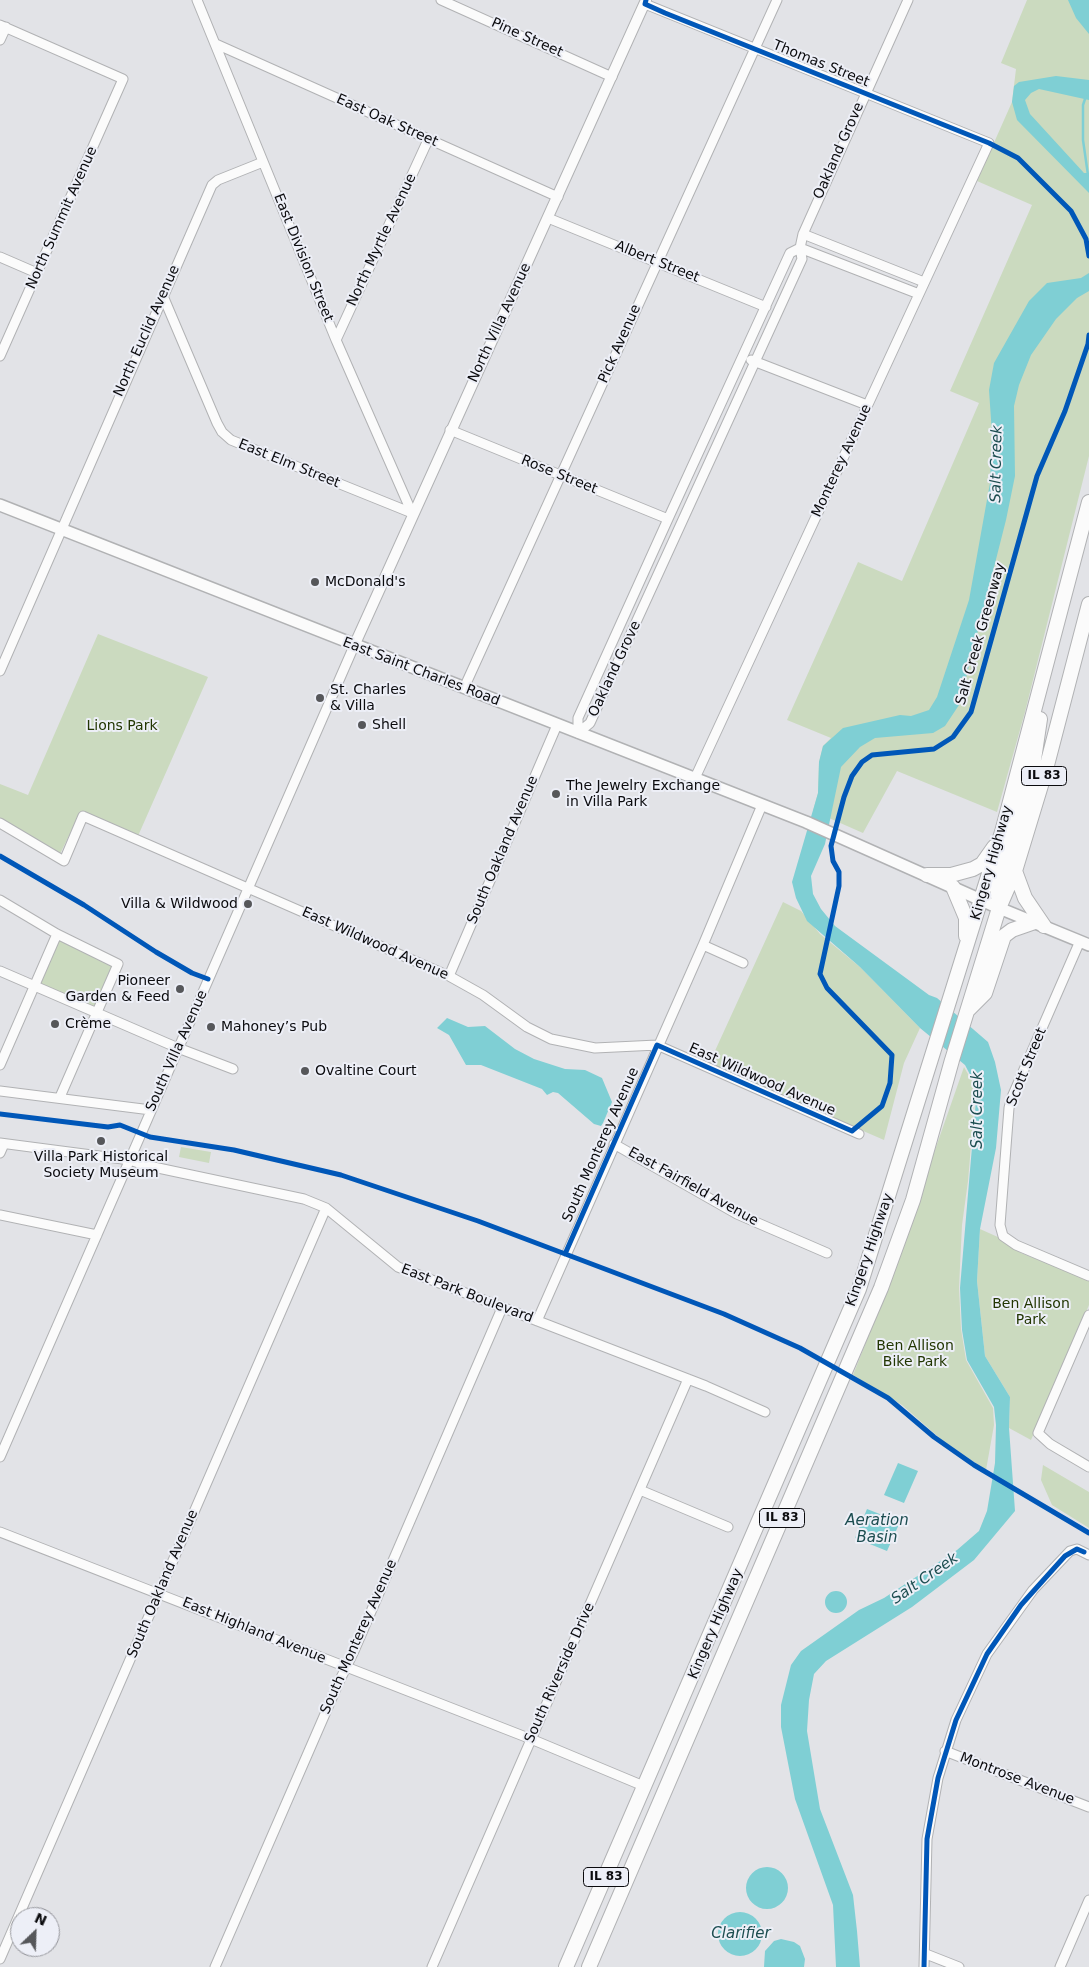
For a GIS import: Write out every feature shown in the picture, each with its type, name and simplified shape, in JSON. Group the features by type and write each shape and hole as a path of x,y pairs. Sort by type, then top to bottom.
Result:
{"highway":[{"name":"Kingery Highway","path":"566,1967 646,1787 860,1289 982,900 1042,686 1089,502"},
{"name":"Kingery Highway","path":"589,1967 881,1288 913,1200 952,1060 999,908 1015,871 1046,769 1089,604"},
{"path":"999,908 998,889 1032,774 1041,715 1042,686"},
{"path":"927,875 951,875 973,869 982,864 1000,838"},
{"path":"966,1014 985,993 1004,936 1012,930 1039,924 1025,898 1015,871"},
{"path":"953,887 966,918 966,948"}],"main road":[{"name":"East Saint Charles Road","path":"0,505 354,646 762,804 843,837 999,908 1085,943"}],"street":[{"name":"East Division Street","path":"197,0 336,340 412,513"},
{"name":"Pine Street","path":"442,0 612,77"},
{"name":"Pick Avenue","path":"464,688 777,0"},
{"name":"Oakland Grove","path":"578,733 590,722 756,362 802,259 800,248 803,234 864,93 908,0"},
{"name":"North Villa Avenue","path":"354,646 412,513 558,197 645,2"},
{"name":"Thomas Street","path":"645,2 754,50 989,143"},
{"path":"0,40 3,26"},
{"name":"North Summit Avenue","path":"0,356 123,79 3,26"},
{"name":"East Oak Street","path":"216,44 558,197"},
{"name":"North Myrtle Avenue","path":"336,340 428,140"},
{"name":"Monterey Avenue","path":"695,778 989,143"},
{"name":"North Euclid Avenue","path":"0,671 60,529 212,185 218,180 263,162"},
{"name":"Albert Street","path":"548,218 766,307"},
{"path":"803,234 924,282"},
{"name":"Oakland Grove","path":"578,733 578,718 668,519 790,253 800,248"},
{"path":"800,248 918,294"},
{"path":"0,257 37,273"},
{"name":"East Elm Street","path":"163,296 217,423 226,436 240,445 412,513"},
{"path":"743,357 867,406"},
{"name":"Rose Street","path":"450,430 668,519"},
{"name":"South Villa Avenue","path":"0,1457 354,646"},
{"name":"South Oakland Avenue","path":"449,976 557,725"},
{"name":"South Monterey Avenue","path":"537,1321 703,945 762,804"},
{"name":"East Wildwood Avenue","path":"0,823 64,860 84,816 449,976 483,995 527,1027 551,1038 595,1048 657,1046 859,1134"},
{"path":"0,900 57,934 118,964 60,1097"},
{"path":"0,1065 57,934"},
{"name":"Scott Street","path":"1085,943 1012,1097 1008,1117 1001,1230 1003,1236 1016,1245 1089,1276"},
{"path":"703,945 743,963"},
{"path":"0,971 178,1048 233,1069"},
{"path":"0,1091 60,1097 151,1110"},
{"path":"0,1153 2,1144"},
{"name":"East Park Boulevard","path":"2,1144 130,1160 144,1165 295,1197 326,1208 398,1267 765,1412"},
{"name":"East Fairfield Avenue","path":"614,1144 737,1214 827,1253"},
{"name":"South Oakland Avenue","path":"0,1959 326,1208"},
{"path":"0,1215 97,1235"},
{"name":"South Monterey Avenue","path":"215,1967 502,1308"},
{"path":"1089,1316 1038,1433 1050,1444 1089,1466"},
{"name":"South Riverside Drive","path":"432,1967 688,1380"},
{"path":"640,1490 728,1527"},
{"name":"East Highland Avenue","path":"0,1532 646,1787"},
{"path":"924,1967 926,1954 926,1848 932,1808 945,1751 968,1692 987,1654 1021,1605 1065,1556 1076,1549 1089,1555"},
{"name":"Montrose Avenue","path":"945,1751 1089,1807"},
{"path":"1060,1967 1089,1900"},
{"path":"926,1954 959,1967"}],"green space":[{"path":"1027,0 1089,0 1089,456 1025,712 997,812 897,771 863,833 813,811 818,793 819,762 823,746 831,738 787,720 858,562 902,581 979,403 950,391 1032,205 977,181 1012,102 1016,69 1001,63"},
{"name":"Lions Park","path":"98,634 208,677 138,836 81,811 60,854 0,820 0,784 28,795"},
{"path":"783,902 801,911 820,934 860,967 920,1028 904,1063 884,1140 709,1064"},
{"path":"57,938 115,965 95,1010 37,985"},
{"name":"Ben Allison Bike Park","path":"964,1067 976,1088 962,1225 959,1288 961,1329 966,1360 993,1408 994,1425 986,1470 943,1441 902,1405 853,1375 880,1307"},
{"path":"181,1147 211,1152 209,1163 179,1157"},
{"name":"Ben Allison Park","path":"980,1229 1000,1238 1021,1253 1089,1280 1089,1305 1031,1440 1009,1428 1010,1397 985,1356 977,1281"},
{"path":"1043,1465 1089,1492 1089,1528 1052,1505 1041,1480"}],"water":[{"path":"1068,0 1089,0 1089,34 1076,18"},
{"path":"1056,76 1089,80 1089,100 1039,89 1031,93 1025,100 1030,114 1084,173 1089,173 1089,193 1017,120 1012,102 1014,86 1019,82"},
{"name":"Salt Creek","path":"1089,273 1089,291 1077,298 1056,319 1031,355 1019,385 1014,406 1015,476 1006,520 959,705 945,726 933,733 875,738 860,747 841,767 825,844 811,876 813,894 821,909 835,926 929,995 937,998 988,1042 995,1062 1001,1090 996,1148 980,1229 977,1281 985,1356 1010,1397 1009,1428 1015,1511 974,1560 912,1607 826,1661 814,1674 809,1700 807,1731 820,1809 853,1895 860,1967 836,1967 833,1905 795,1799 781,1727 781,1705 791,1665 801,1651 859,1610 884,1598 957,1550 979,1531 987,1511 995,1463 996,1425 994,1407 967,1360 962,1330 960,1288 977,1088 965,1065 920,1028 860,967 807,921 796,898 792,882 818,793 819,762 823,746 843,728 900,715 911,716 929,710 937,697 969,600 990,483 992,434 989,390 994,363 1029,301 1047,283 1081,278"},
{"path":"447,1018 468,1027 485,1026 515,1049 534,1059 565,1069 585,1070 602,1078 612,1102 601,1126 594,1124 558,1093 553,1092 547,1095 542,1089 481,1065 466,1065 449,1035 437,1028"},
{"name":"Aeration Basin","path":"898,1463 918,1471 904,1503 884,1495"},
{"name":"Aeration Basin","path":"867,1509 900,1522 887,1551 855,1538"},
{"path":"836,1591 844,1594 847,1602 844,1610 836,1613 828,1610 825,1602 828,1594"},
{"name":"Clarifier","path":"771,1867 779,1870 785,1876 788,1888 785,1900 779,1906 763,1909 755,1906 749,1900 746,1884 749,1876 755,1870"},
{"name":"Clarifier","path":"744,1912 756,1918 761,1925 761,1943 756,1950 749,1955 736,1956 724,1950 719,1943 718,1930 724,1918 731,1913"},
{"name":"Clarifier","path":"781,1939 794,1942 800,1946 805,1959 804,1967 764,1967 765,1951 774,1941"}],"waterway":[{"path":"1086,96 1083,105 1083,140 1088,175"}],"cycle path":[{"path":"646,0 645,4 665,13 989,143 1018,158 1071,211 1086,239 1089,256"},
{"name":"Salt Creek Greenway","path":"565,1254 657,1045 852,1131 882,1106 890,1083 892,1055 827,988 820,974 839,886 839,872 833,861 831,846 844,797 852,776 862,762 872,755 934,749 953,737 971,712 1037,476 1065,411 1088,344 1089,335"},
{"path":"0,856 84,905 156,952 192,973 208,979"},
{"path":"0,1114 108,1127 120,1125 150,1137 234,1150 341,1175 478,1221 724,1314 800,1348 888,1398 934,1437 974,1465 1089,1533"},
{"path":"924,1967 927,1839 938,1778 956,1720 987,1654 1021,1605 1065,1556 1077,1549 1084,1552"}],"place":[{"name":"McDonald's","path":"315,582"},
{"name":"St. Charles & Villa","path":"320,698"},
{"name":"Shell","path":"362,725"},
{"name":"The Jewelry Exchange in Villa Park","path":"556,794"},
{"name":"Villa & Wildwood","path":"248,904"},
{"name":"Pioneer Garden & Feed","path":"180,989"},
{"name":"Crème","path":"55,1024"},
{"name":"Mahoney’s Pub","path":"211,1027"},
{"name":"Ovaltine Court","path":"305,1071"},
{"name":"Villa Park Historical Society Museum","path":"101,1141"}]}
